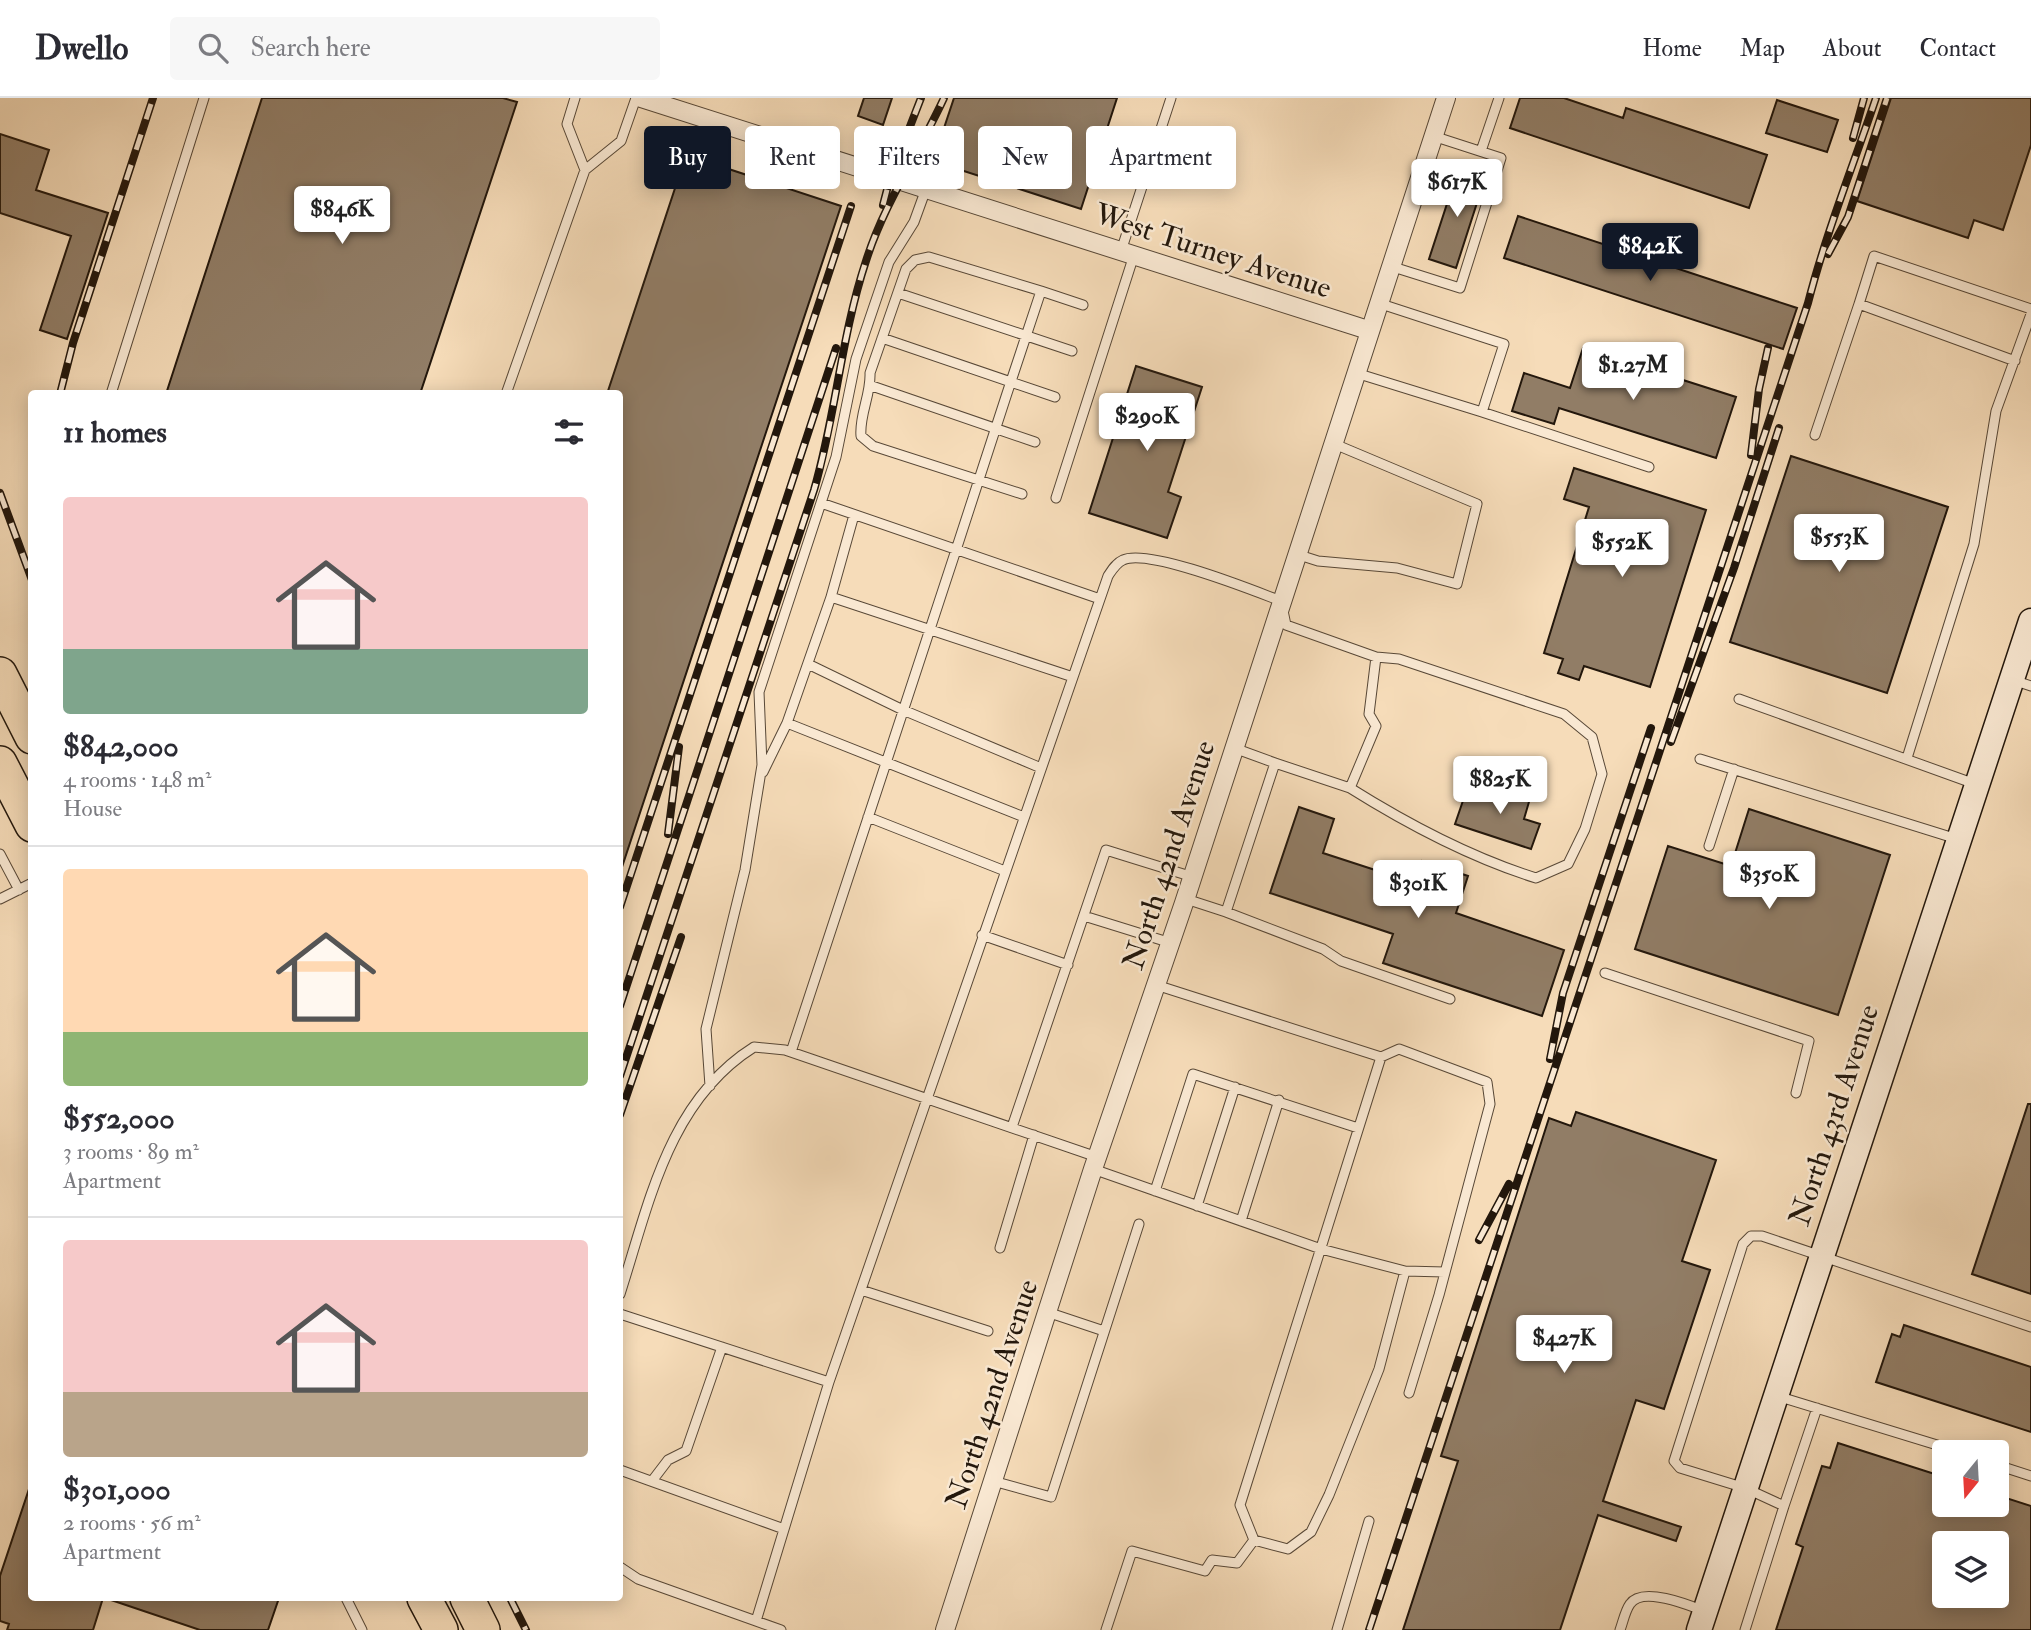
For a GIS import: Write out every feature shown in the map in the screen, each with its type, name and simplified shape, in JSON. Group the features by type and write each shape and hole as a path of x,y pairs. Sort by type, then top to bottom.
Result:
{"highway":[{"path":"0,674 28,729"},
{"path":"0,763 28,817"},
{"path":"426,1601 441,1630"},
{"path":"468,1601 483,1630"}],"main road":[{"name":"North 43rd Avenue","path":"1702,1620 1977,785 2021,683 2031,621"}],"street":[{"name":"West Turney Avenue","path":"639,98 854,166"},
{"name":"North 42nd Avenue","path":"945,1630 1095,1163 1186,899 1354,373 1446,98"},
{"name":"West Turney Avenue","path":"926,189 1368,330"}],"lane":[{"path":"112,390 205,98"},
{"path":"575,98 567,124 585,170"},
{"path":"507,390 585,170 621,141 639,98"},
{"path":"1056,498 1171,98"},
{"path":"1481,151 1499,98"},
{"path":"1390,265 1460,288 1501,158 1433,136"},
{"path":"710,1086 706,1029 745,870 760,776 762,754 759,692 836,457 860,347 889,262 914,222 926,189"},
{"path":"1815,435 1874,256 2031,312 1996,411 1974,544 1907,758"},
{"path":"1022,494 873,446 864,440 861,427 872,386 870,373 908,265 923,257 1083,305"},
{"path":"791,1052 1041,291"},
{"path":"898,293 1072,351"},
{"path":"1377,303 1504,344 1482,412"},
{"path":"1859,304 2015,360"},
{"path":"882,338 1055,397"},
{"path":"1354,373 1649,467"},
{"path":"872,386 1035,442"},
{"path":"1296,554 1318,561 1397,568 1457,584 1477,504 1332,443"},
{"path":"821,503 1100,599"},
{"path":"760,776 788,723 831,597 854,514"},
{"path":"756,1621 829,1382 925,1098 1100,599 1114,566 1124,559 1155,559 1281,601 1286,625 1377,657 1399,659 1564,714 1592,737 1602,774 1585,829 1568,864 1536,878 1499,866 1411,826 1350,788 1234,748"},
{"path":"831,597 1073,677"},
{"path":"1350,788 1376,726 1369,714 1377,657"},
{"path":"808,664 903,710 1041,768"},
{"path":"1739,699 1977,785"},
{"path":"788,723 1024,817"},
{"path":"1700,759 1959,840"},
{"path":"1226,912 1275,763"},
{"path":"1709,846 1734,769"},
{"path":"868,817 1005,871"},
{"path":"1013,1128 1106,850 1193,877"},
{"path":"0,854 19,890"},
{"path":"0,899 28,885"},
{"path":"1186,899 1324,949 1341,961 1450,999"},
{"path":"1084,916 1171,943"},
{"path":"982,935 1068,965"},
{"path":"1605,973 1809,1041 1796,1093"},
{"path":"1156,985 1381,1057 1399,1049 1487,1082 1490,1104 1409,1393"},
{"path":"623,1285 667,1147 683,1120 710,1086 726,1068 754,1047 791,1052 1034,1135 1155,1191 1321,1249 1405,1271 1445,1272"},
{"path":"1254,1540 1240,1505 1381,1057"},
{"path":"1155,1191 1193,1074 1358,1128"},
{"path":"1197,1206 1235,1087"},
{"path":"1241,1221 1279,1100"},
{"path":"1000,1248 1034,1135"},
{"path":"993,1481 1051,1497 1139,1224"},
{"path":"1784,1506 1745,1488 1680,1468 1674,1461 1675,1448 1743,1244 1751,1236 1762,1236 2031,1327"},
{"path":"1254,1540 1288,1549 1311,1532 1329,1495 1379,1369 1405,1271"},
{"path":"860,1290 988,1331"},
{"path":"1047,1312 1104,1331"},
{"path":"623,1315 829,1382"},
{"path":"652,1482 668,1460 686,1451 722,1347"},
{"path":"1775,1396 1932,1443"},
{"path":"1745,1630 1817,1408"},
{"path":"2009,1469 2031,1476"},
{"path":"623,1471 784,1529"},
{"path":"1337,1630 1369,1521"},
{"path":"1106,1630 1132,1551 1205,1571 1212,1560 1237,1563 1254,1540"},
{"path":"623,1569 638,1579 781,1630"},
{"path":"1620,1630 1630,1604 1639,1598 1667,1597 1702,1620"},
{"path":"347,1601 362,1630"}],"building":[{"path":"262,98 503,98 517,102 421,390 167,390"},
{"path":"864,98 892,98 883,125 858,116"},
{"path":"954,98 1117,98 1108,126 1086,126 1087,189 1081,209 1019,189 1072,189 1072,126 978,126 978,176 964,171 964,126 945,126"},
{"path":"1520,98 1564,98 1623,118 1626,108 1767,155 1749,208 1510,128"},
{"path":"1891,98 2031,98 2031,145 2003,230 1974,220 1968,238 1857,201"},
{"path":"1777,100 1838,120 1827,152 1766,133"},
{"path":"0,134 49,150 36,190 108,213 67,339 40,330 71,236 0,213"},
{"path":"731,170 745,174 745,189 789,189 841,206 623,864 623,390 608,390 675,189 731,189"},
{"path":"1458,170 1485,178 1456,268 1429,259"},
{"path":"1518,216 1797,308 1783,349 1504,258"},
{"path":"1583,348 1736,397 1716,458 1559,408 1554,424 1512,411 1524,373 1570,388"},
{"path":"1136,366 1202,387 1168,492 1181,497 1167,538 1089,513"},
{"path":"1791,456 1948,507 1887,693 1730,642"},
{"path":"1574,468 1706,510 1650,687 1584,666 1579,680 1558,673 1563,659 1544,653 1589,507 1564,499"},
{"path":"1495,783 1531,795 1524,819 1540,824 1531,849 1455,824 1466,792 1490,799"},
{"path":"1299,807 1334,819 1323,853 1415,883 1422,861 1468,876 1456,913 1564,950 1542,1016 1383,963 1393,934 1270,893"},
{"path":"1749,809 1890,855 1838,1015 1635,949 1668,846 1731,866"},
{"path":"2028,1104 2031,1104 2031,1294 1972,1274"},
{"path":"1576,1112 1716,1160 1682,1261 1710,1270 1664,1409 1636,1400 1603,1501 1681,1527 1676,1541 1598,1515 1560,1630 1403,1630 1458,1461 1441,1456 1549,1118 1571,1126"},
{"path":"1904,1325 2031,1367 2031,1432 1876,1382 1892,1334 1900,1337"},
{"path":"1838,1443 1932,1473 1932,1517 2009,1517 2009,1499 2031,1506 2031,1630 1776,1630 1803,1547 1796,1544 1822,1466 1830,1468"},
{"path":"28,1492 28,1601 102,1601 93,1630 7,1630 9,1624 0,1621 0,1576"},
{"path":"114,1601 278,1601 268,1630 200,1630"}],"railway":[{"path":"61,390 73,343 153,98"},
{"path":"883,205 890,178 921,98"},
{"path":"623,1067 814,490 850,318 866,261 892,199 944,98"},
{"path":"1853,138 1864,98"},
{"path":"1369,1630 1808,303 1831,225 1876,98"},
{"path":"1828,254 1848,217 1887,98"},
{"path":"623,898 851,206"},
{"path":"623,997 836,348"},
{"path":"1751,455 1759,389 1768,348"},
{"path":"1671,742 1734,568 1779,428"},
{"path":"0,493 28,569"},
{"path":"1550,1059 1563,993 1651,728"},
{"path":"668,834 679,747"},
{"path":"623,1106 681,937"},
{"path":"1479,1240 1509,1184"},
{"path":"512,1601 526,1630"}]}
